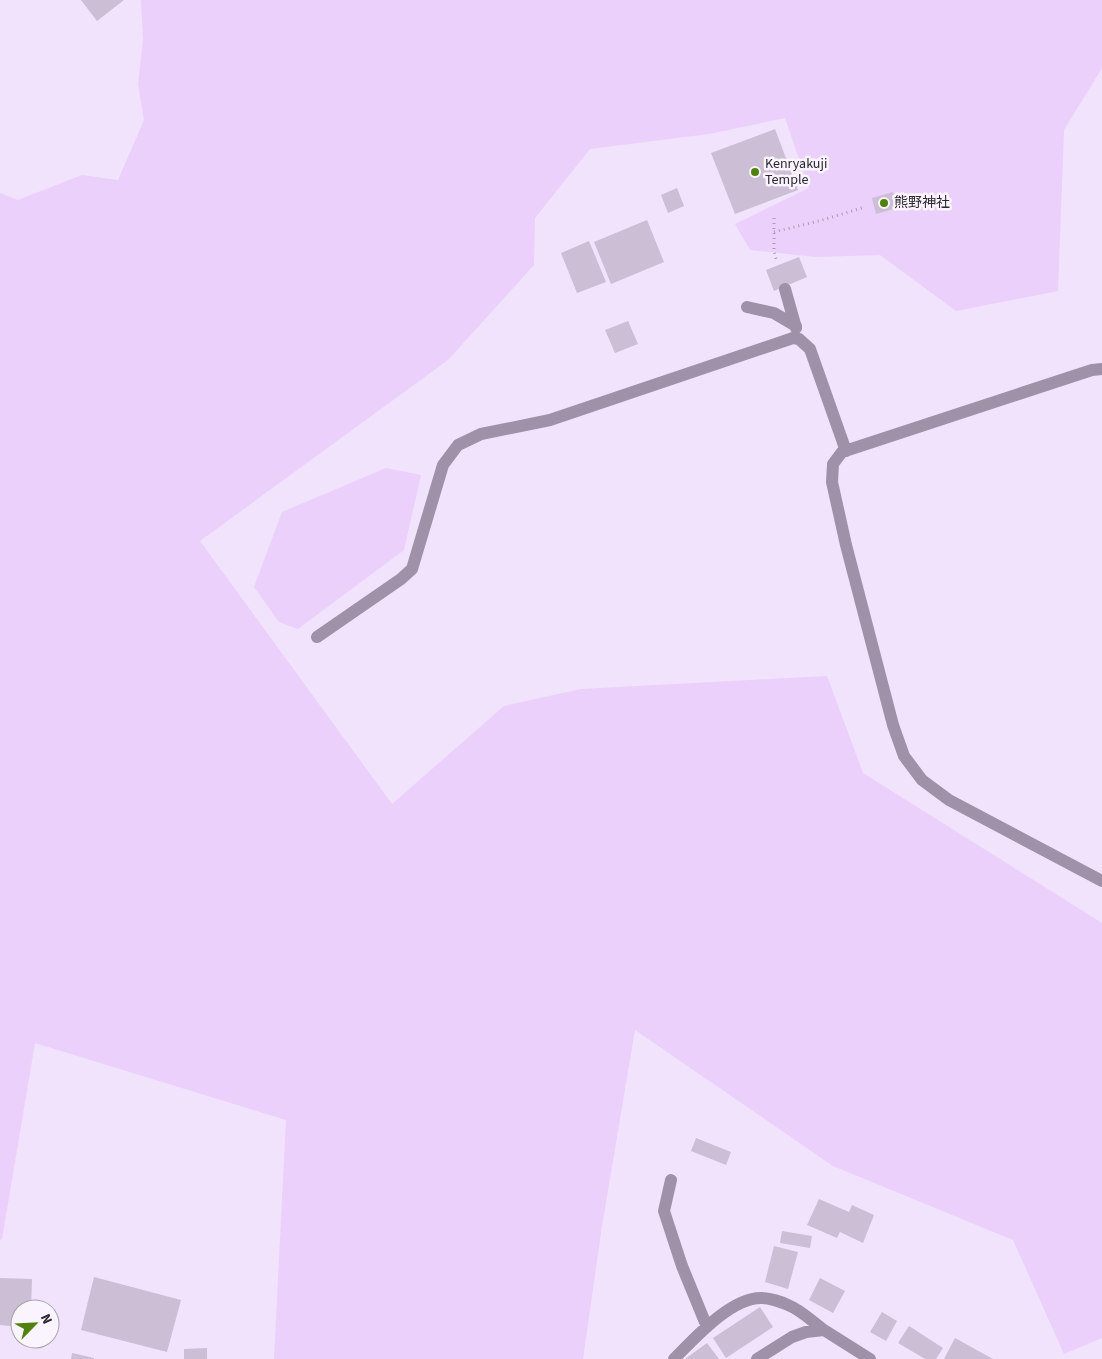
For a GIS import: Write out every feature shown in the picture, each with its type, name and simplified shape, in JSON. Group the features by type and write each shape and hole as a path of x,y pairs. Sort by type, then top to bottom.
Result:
{"street":[{"path":"785,289 799,339"},
{"path":"747,307 774,313 796,326"},
{"path":"317,637 401,579 412,569 443,465 458,445 481,434 550,420 793,338 799,339 810,349 846,451"},
{"path":"1102,369 1092,370 842,452 833,464 832,482 846,545 893,725 904,756 922,780 949,800 1102,880"},
{"path":"671,1180 664,1211 682,1266 707,1327"},
{"path":"674,1359 724,1312 746,1301 762,1298 789,1305 870,1359"},
{"path":"757,1359 792,1337 806,1332 824,1330"}],"path":[{"path":"774,232 818,222 865,207"},
{"path":"774,218 774,252 777,262"}],"shaded area":[{"path":"141,0 1102,0 1102,68 1064,130 1058,291 956,311 880,255 816,257 750,250 735,224 809,188 785,118 709,134 590,149 535,218 534,265 448,360 200,541 392,804 504,706 581,689 827,676 863,773 1102,923 1102,1338 1064,1354 1013,1240 833,1166 635,1030 602,1226 583,1359 274,1359 286,1120 35,1043 2,1239 0,1240 0,193 18,200 82,175 118,180 144,120 138,84 143,40"},
{"path":"386,468 421,475 404,550 298,629 279,622 254,587 282,512"}],"building":[{"path":"81,0 124,0 97,21"},
{"name":"Kenryakuji Temple","path":"775,129 798,190 735,214 711,153"},
{"path":"677,188 684,206 668,213 661,195"},
{"name":"熊野神社","path":"893,192 897,208 876,214 872,198"},
{"path":"647,220 664,262 611,284 594,242"},
{"path":"589,241 606,282 577,293 561,253"},
{"path":"799,257 807,277 774,291 766,270"},
{"path":"628,321 638,344 615,353 605,330"},
{"path":"696,1138 731,1152 726,1165 691,1151"},
{"path":"819,1199 849,1212 852,1205 874,1215 863,1243 840,1232 837,1238 807,1225"},
{"path":"782,1231 812,1236 810,1248 780,1243"},
{"path":"774,1246 798,1252 788,1289 765,1282"},
{"path":"94,1277 181,1300 167,1352 81,1330"},
{"path":"0,1278 32,1279 31,1299 10,1299 10,1326 0,1325"},
{"path":"820,1278 845,1291 833,1313 809,1300"},
{"path":"760,1307 773,1327 726,1358 713,1338"},
{"path":"882,1312 897,1321 886,1341 870,1332"},
{"path":"909,1326 943,1348 936,1359 925,1359 898,1343"},
{"path":"955,1338 993,1359 944,1359"},
{"path":"707,1343 719,1359 685,1359"},
{"path":"207,1348 207,1359 184,1359 184,1349"},
{"path":"72,1353 94,1358 94,1359 71,1359"}],"place":[{"name":"Kenryakuji Temple","path":"755,172"},
{"name":"熊野神社","path":"884,203"}]}
